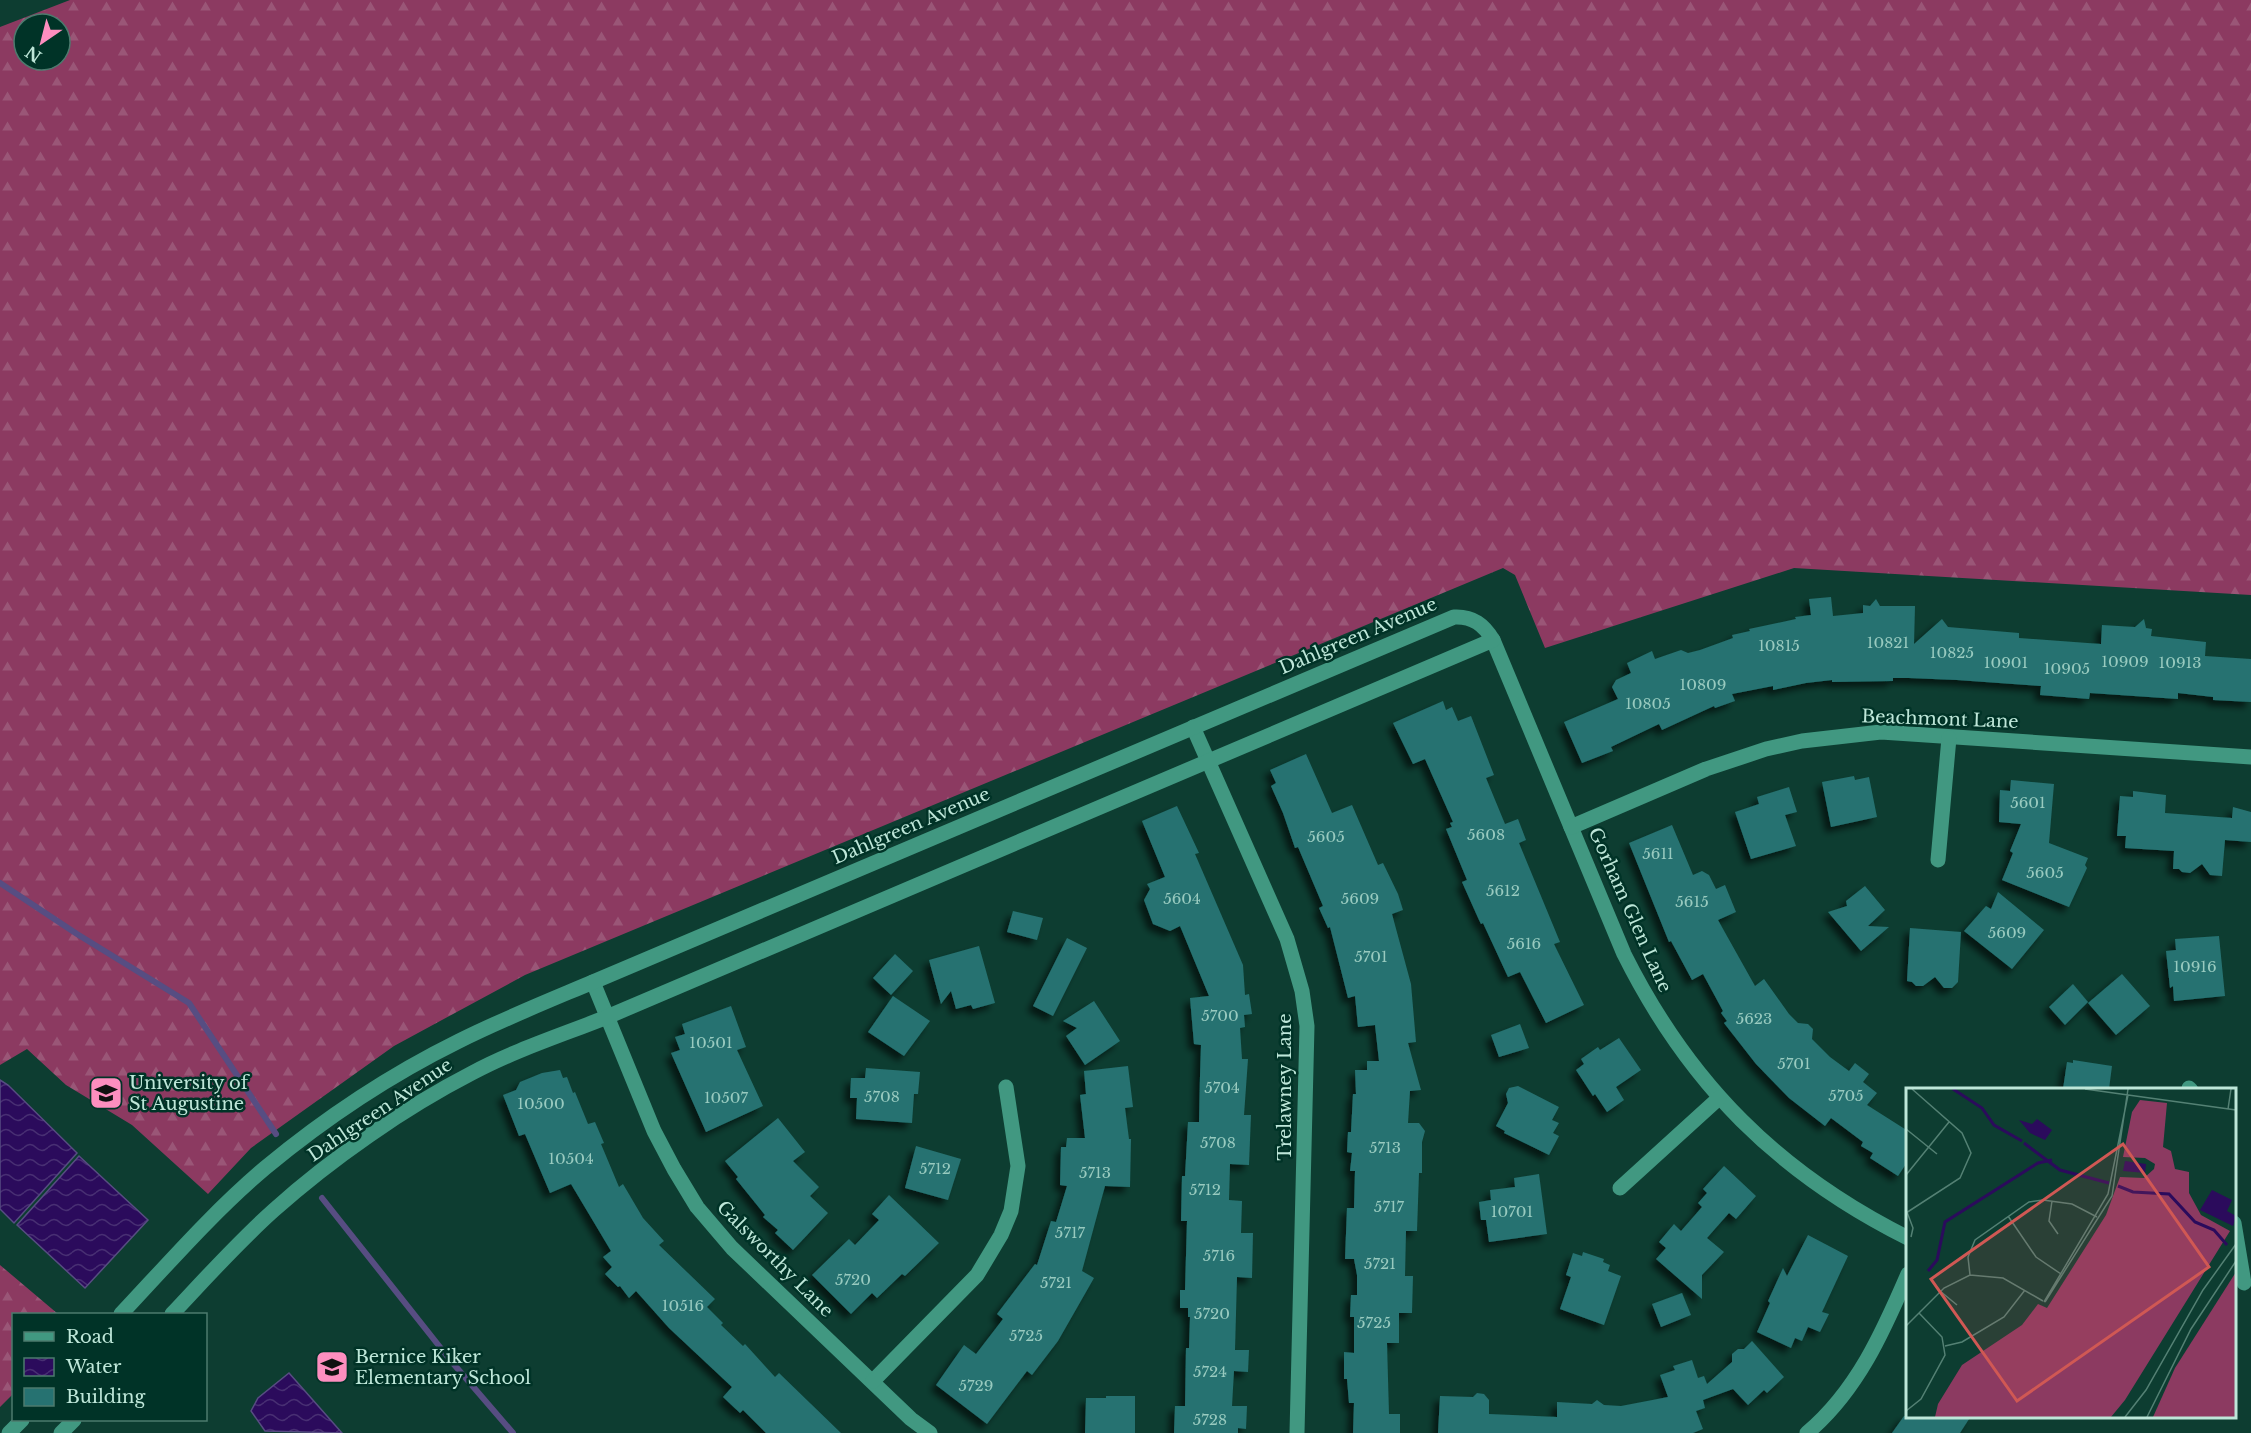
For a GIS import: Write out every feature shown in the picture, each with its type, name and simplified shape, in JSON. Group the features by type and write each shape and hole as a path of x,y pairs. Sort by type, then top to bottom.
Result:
{"street":[{"name":"Dahlgreen Avenue","path":"122,1313 239,1191 284,1153 371,1090 457,1041 1455,617 1462,617 1480,624 1493,640 607,1017 489,1064 391,1121 301,1187 235,1246 173,1313"},
{"name":"Gorham Glen Lane","path":"1493,640 1624,954 1643,991 1675,1042 1719,1098 1773,1152 1874,1221 1906,1237"},
{"name":"Trelawney Lane","path":"1193,727 1287,939 1302,991 1308,1026 1297,1433"},
{"name":"Beachmont Lane","path":"1571,827 1706,769 1766,749 1802,741 1881,732 2251,757"},
{"path":"1938,860 1949,738"},
{"name":"Galsworthy Lane","path":"593,982 654,1131 697,1207 732,1248 912,1419 930,1433"},
{"path":"873,1381 977,1275 1001,1235 1011,1211 1018,1166 1006,1087"},
{"path":"1620,1188 1719,1098"},
{"path":"2236,1230 2243,1283"},
{"path":"1807,1433 1838,1401 1873,1351 1906,1278"},
{"path":"9,1433 20,1421"},
{"path":"61,1433 72,1421"}],"green space":[{"path":"70,0 2251,0 2251,595 1794,568 1545,648 1515,575 1503,568 525,975 394,1046 251,1148 208,1194 132,1125 66,1085 27,1049 0,1065 0,27 12,22 12,72 72,72 72,12 39,12"},
{"path":"0,1265 57,1313 12,1313 12,1395 0,1407"}],"water":[{"path":"0,1080 8,1085 77,1153 14,1223 0,1209"},
{"path":"79,1156 148,1220 85,1288 17,1225"},
{"path":"289,1373 342,1433 265,1431 251,1411 258,1398"}],"building":[{"path":"1831,597 1833,616 1863,613 1863,605 1870,606 1876,599 1880,606 1915,606 1914,644 1942,619 1948,627 2019,633 2019,638 2101,644 2102,625 2135,627 2144,619 2146,628 2152,629 2151,636 2206,642 2205,656 2251,659 2251,702 2213,700 2213,697 2178,693 2178,699 2090,693 2089,699 2040,695 2041,686 1957,680 1893,678 1893,681 1832,682 1832,680 1773,690 1773,686 1732,694 1735,701 1715,708 1714,706 1662,730 1659,724 1611,747 1613,751 1582,763 1564,722 1618,699 1612,687 1616,680 1631,673 1627,663 1652,651 1655,659 1681,650 1688,653 1700,650 1733,638 1732,635 1750,631 1749,629 1811,615 1809,599"},
{"path":"1443,701 1446,710 1452,707 1458,721 1471,716 1494,775 1486,778 1505,824 1518,819 1526,840 1519,843 1560,942 1554,944 1584,1005 1546,1023 1520,972 1508,977 1462,882 1467,880 1446,829 1452,827 1450,823 1453,822 1425,759 1413,764 1393,723"},
{"path":"1306,754 1332,813 1352,805 1378,865 1383,863 1403,910 1392,914 1411,984 1416,1042 1408,1043 1421,1090 1410,1091 1408,1123 1419,1123 1425,1131 1422,1142 1422,1173 1419,1173 1417,1231 1406,1231 1405,1276 1413,1276 1412,1313 1399,1313 1399,1343 1387,1343 1389,1414 1400,1414 1400,1433 1353,1433 1354,1403 1349,1403 1347,1379 1344,1379 1344,1352 1354,1353 1354,1317 1350,1317 1351,1295 1357,1295 1354,1259 1345,1259 1347,1208 1354,1208 1355,1171 1350,1171 1352,1153 1347,1152 1348,1132 1351,1132 1353,1094 1356,1094 1355,1070 1367,1070 1367,1061 1379,1061 1375,1025 1358,1027 1355,996 1348,998 1330,927 1328,928 1319,908 1323,906 1298,847 1295,848 1271,786 1276,783 1270,770"},
{"path":"1854,776 1855,780 1869,777 1877,817 1831,827 1822,782"},
{"path":"2011,780 2054,784 2049,843 2088,858 2085,865 2087,868 2069,907 2002,880 2021,824 1999,822 2000,790 2010,791"},
{"path":"1789,787 1797,812 1785,815 1796,846 1751,859 1735,812 1759,804 1757,797"},
{"path":"2133,791 2166,795 2165,813 2232,818 2233,807 2251,812 2251,842 2225,840 2222,876 2210,875 2202,864 2190,873 2173,869 2174,851 2125,848 2126,836 2117,836 2120,796 2133,797"},
{"path":"1177,806 1199,853 1195,854 1243,965 1245,995 1249,994 1252,1014 1244,1015 1245,1027 1240,1028 1242,1059 1248,1059 1244,1115 1251,1115 1249,1165 1230,1164 1229,1200 1242,1201 1241,1233 1253,1233 1252,1278 1237,1277 1235,1350 1249,1350 1248,1372 1234,1371 1232,1406 1247,1406 1246,1429 1238,1428 1238,1433 1174,1433 1175,1406 1185,1406 1186,1348 1189,1348 1190,1317 1188,1317 1188,1308 1180,1308 1180,1290 1185,1290 1187,1221 1181,1221 1182,1176 1185,1176 1188,1122 1199,1122 1201,1045 1194,1044 1190,998 1209,996 1180,926 1170,931 1153,924 1144,900 1150,889 1147,884 1165,877 1142,821"},
{"path":"1672,825 1693,875 1702,871 1709,875 1716,889 1725,885 1736,912 1718,920 1755,986 1764,979 1789,1014 1798,1023 1808,1024 1813,1029 1812,1039 1830,1057 1849,1071 1855,1063 1869,1074 1863,1082 1877,1093 1867,1105 1906,1130 1906,1164 1898,1176 1870,1158 1873,1153 1861,1146 1863,1142 1831,1118 1825,1126 1789,1098 1756,1064 1724,1023 1727,1021 1721,1013 1723,1011 1703,974 1692,980 1671,941 1669,942 1629,843"},
{"path":"1865,886 1885,910 1868,926 1889,927 1861,951 1828,912 1847,906 1846,901"},
{"path":"1998,892 2044,930 2012,969 1964,931 1986,906 1991,909"},
{"path":"1013,911 1043,918 1037,940 1007,932"},
{"path":"1910,928 1961,932 1958,982 1952,988 1944,988 1935,977 1923,986 1916,986 1907,981"},
{"path":"2219,936 2225,996 2174,1001 2173,986 2170,988 2166,951 2176,950 2175,939"},
{"path":"1067,938 1087,948 1053,1016 1033,1006"},
{"path":"979,946 995,1003 973,1009 971,1005 956,1009 951,991 941,1004 929,960"},
{"path":"895,954 913,971 891,995 873,978"},
{"path":"2122,974 2150,1006 2116,1035 2088,1003"},
{"path":"2073,984 2088,1002 2065,1025 2049,1007"},
{"path":"893,996 930,1021 904,1056 868,1032"},
{"path":"1094,1001 1120,1041 1085,1065 1066,1036 1077,1028 1063,1021"},
{"path":"731,1006 746,1047 737,1050 763,1106 706,1132 671,1053 680,1050 675,1037 685,1034 682,1024"},
{"path":"1520,1024 1529,1048 1499,1057 1491,1035"},
{"path":"1619,1038 1641,1070 1616,1087 1624,1100 1607,1112 1576,1070 1584,1064 1581,1059 1598,1047 1600,1050"},
{"path":"2073,1060 2112,1066 2109,1088 2063,1088 2067,1062 2073,1063"},
{"path":"1128,1066 1133,1107 1125,1108 1129,1139 1131,1139 1130,1187 1105,1186 1082,1271 1094,1278 1058,1341 1032,1375 1027,1371 987,1424 936,1385 964,1345 976,1354 1003,1319 997,1314 1035,1264 1037,1265 1051,1221 1056,1222 1067,1186 1060,1185 1061,1147 1066,1147 1067,1138 1085,1138 1080,1095 1086,1094 1084,1071"},
{"path":"866,1068 920,1072 918,1094 914,1094 912,1123 856,1119 857,1098 850,1098 851,1078 865,1078"},
{"path":"560,1070 563,1078 567,1077 573,1093 575,1092 588,1124 595,1122 604,1143 601,1144 619,1187 623,1184 643,1218 664,1241 659,1245 715,1299 707,1307 723,1323 721,1325 743,1346 745,1344 775,1377 779,1373 841,1433 766,1433 743,1410 740,1413 723,1397 732,1387 669,1328 636,1291 629,1298 620,1286 618,1287 605,1274 612,1267 603,1257 611,1251 571,1184 550,1193 525,1134 519,1136 503,1095 516,1090 520,1082 542,1073"},
{"path":"1518,1086 1559,1107 1552,1120 1559,1123 1553,1133 1559,1136 1549,1155 1504,1133 1505,1131 1496,1126 1508,1103 1506,1094 1509,1088"},
{"path":"778,1118 805,1152 793,1161 819,1187 810,1196 828,1213 793,1250 775,1233 778,1230 763,1217 765,1215 736,1179 738,1177 725,1161"},
{"path":"916,1146 961,1159 948,1200 905,1188"},
{"path":"1724,1166 1756,1196 1736,1219 1729,1213 1707,1238 1724,1252 1702,1275 1702,1299 1656,1259 1666,1248 1659,1242 1674,1224 1681,1231 1702,1207 1698,1203 1707,1193 1703,1189"},
{"path":"1539,1174 1547,1234 1489,1242 1486,1220 1481,1220 1479,1202 1491,1200 1490,1190 1515,1187 1514,1178"},
{"path":"889,1195 939,1243 905,1276 902,1274 877,1298 872,1293 851,1314 812,1275 849,1239 855,1245 879,1220 872,1214"},
{"path":"1808,1235 1848,1256 1822,1312 1829,1314 1820,1332 1808,1327 1802,1341 1795,1338 1791,1348 1757,1332 1783,1268 1787,1276"},
{"path":"1583,1252 1604,1259 1603,1262 1610,1265 1608,1271 1621,1276 1604,1325 1560,1309 1571,1277 1566,1275 1573,1253 1582,1256"},
{"path":"1682,1293 1691,1315 1661,1327 1652,1304"},
{"path":"1752,1341 1784,1377 1767,1393 1764,1390 1748,1405 1733,1389 1703,1400 1705,1408 1696,1411 1703,1429 1693,1433 1438,1433 1440,1396 1473,1397 1477,1393 1484,1394 1489,1400 1489,1414 1557,1417 1557,1402 1592,1404 1597,1400 1604,1405 1621,1406 1668,1397 1660,1375 1675,1370 1673,1366 1692,1360 1698,1378 1704,1376 1707,1384 1732,1362 1732,1354 1738,1349 1744,1349"},
{"path":"1106,1396 1135,1396 1135,1433 1085,1433 1086,1398 1106,1398"},
{"path":"1904,1416 1906,1418 1970,1418 1960,1433 1892,1433"}],"waterway":[{"path":"0,883 189,1003 276,1134"},
{"path":"322,1198 451,1361 513,1433"}],"place":[{"name":"University of St Augustine","path":"106,1093"},
{"name":"Bernice Kiker Elementary School","path":"332,1367"}]}
